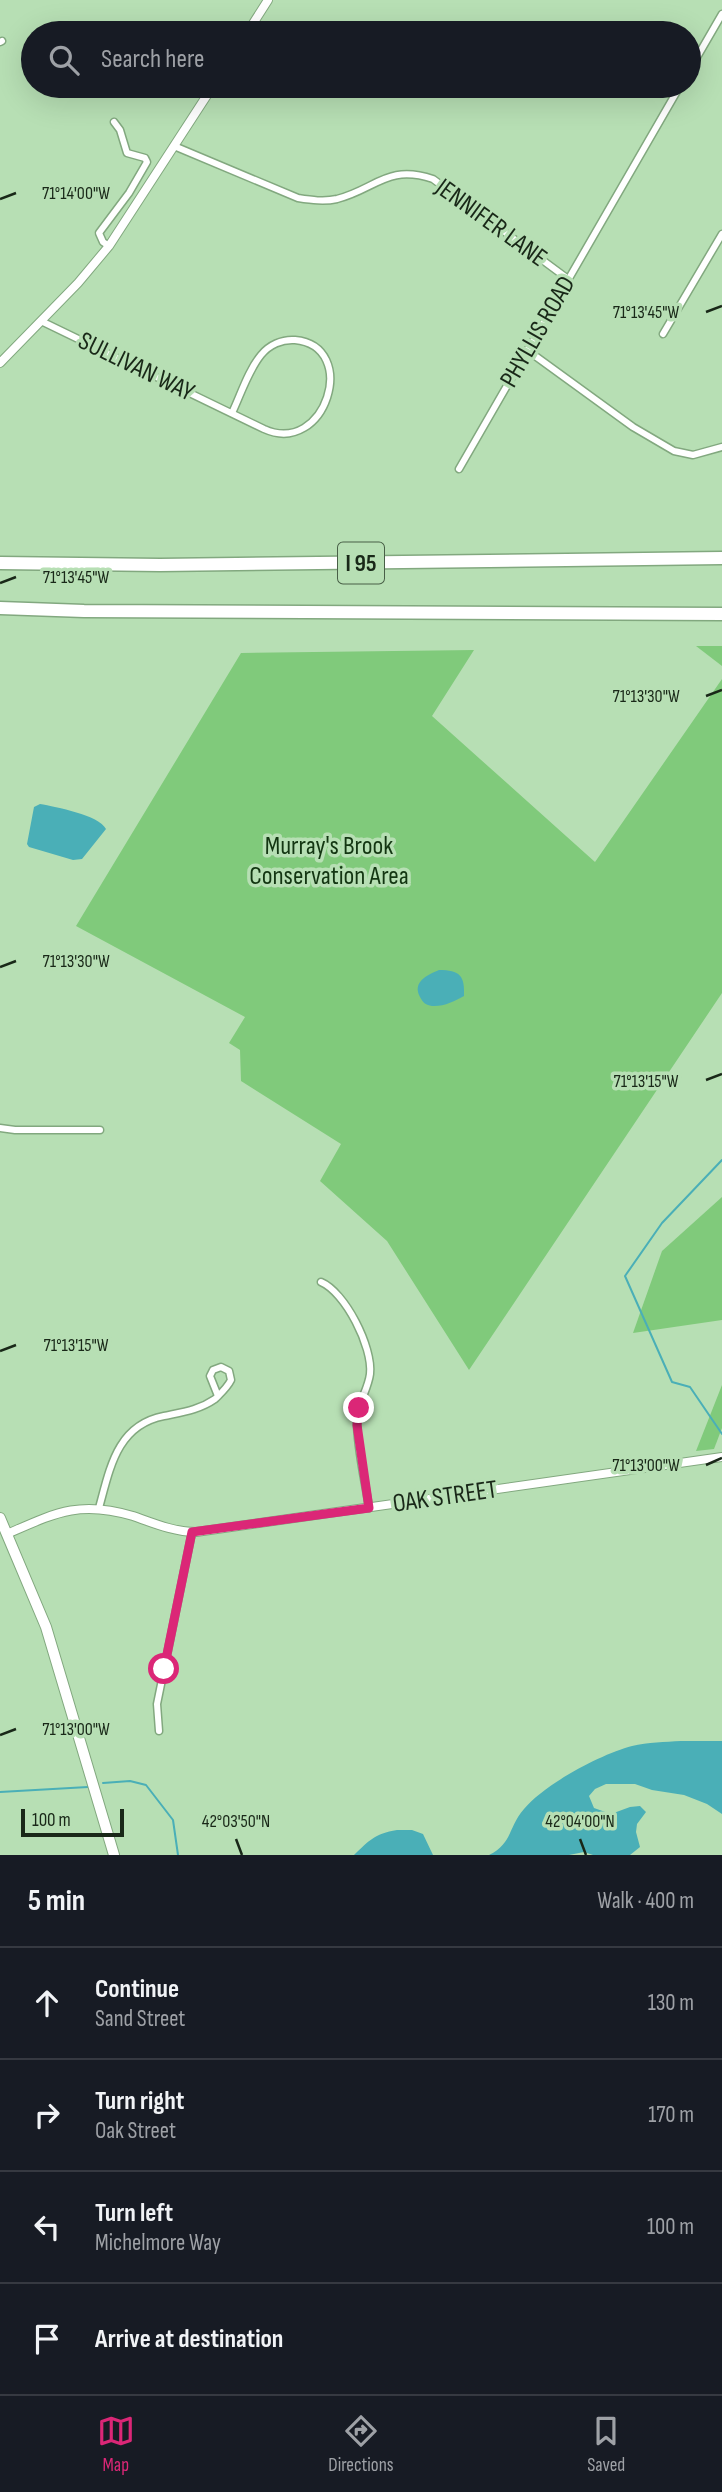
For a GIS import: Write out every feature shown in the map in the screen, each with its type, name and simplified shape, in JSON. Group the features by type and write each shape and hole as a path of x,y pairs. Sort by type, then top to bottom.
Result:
{"highway":[{"name":"I 95","path":"0,563 172,565 722,558"},
{"name":"I 95","path":"0,608 84,611 722,614"}],"main road":[{"path":"0,1518 46,1627 114,1855"}],"street":[{"path":"255,21 268,0"},
{"path":"701,50 722,14"},
{"path":"0,363 78,283 109,246 205,98"},
{"name":"PHYLLIS ROAD","path":"459,469 673,98"},
{"path":"109,246 103,242 99,233 129,193 147,162 145,158 127,153 120,130 114,122"},
{"name":"JENNIFER LANE","path":"174,146 298,198 317,201 337,199 394,175 411,174 433,179 568,279"},
{"path":"663,334 722,234"},
{"name":"SULLIVAN WAY","path":"41,321 271,432 285,434 300,431 316,417 328,396 331,382 327,361 318,350 298,341 284,341 271,346 256,362 232,413"},
{"path":"527,350 633,426 674,451 693,455 722,447"},
{"path":"0,1128 100,1130"},
{"path":"321,1282 335,1291 369,1352 370,1377 357,1419 369,1508"},
{"path":"99,1508 115,1453 131,1431 154,1418 200,1408 218,1396 231,1378 229,1371 221,1367 213,1370 210,1376 218,1396"},
{"name":"OAK STREET","path":"7,1534 59,1513 99,1508 192,1532 722,1457"},
{"path":"159,1731 156,1703 192,1532"}],"green space":[{"path":"696,646 722,646 722,666"},
{"name":"Murray's Brook Conservation Area","path":"474,650 432,716 595,862 722,679 722,993 469,1370 387,1241 320,1181 341,1144 241,1081 240,1050 229,1043 245,1017 76,926 241,653"},
{"path":"722,1197 722,1320 633,1333 662,1251"},
{"path":"722,1385 722,1428 714,1449 696,1451"}],"water":[{"path":"40,804 86,816 106,829 82,859 73,860 29,847 27,844 34,807"},
{"path":"439,970 452,971 460,976 464,996 445,1005 430,1006 421,999 418,992 419,983"},
{"path":"681,1741 722,1741 722,1814 707,1804 684,1795 652,1790 635,1784 606,1784 595,1789 589,1796 594,1808 611,1814 640,1806 646,1812 637,1824 640,1847 630,1855 593,1855 584,1852 569,1855 489,1855 506,1840 519,1816 533,1799 574,1771 632,1746"},
{"path":"397,1830 412,1830 423,1834 433,1855 354,1855 373,1838"}],"waterway":[{"path":"722,1160 662,1223 625,1276 672,1382 690,1387 722,1434"},
{"path":"103,1783 130,1781 146,1785 173,1820 178,1855"},
{"path":"0,1792 88,1787"}],"route":[{"path":"164,1669 192,1532 369,1508 357,1425 359,1408"}]}
